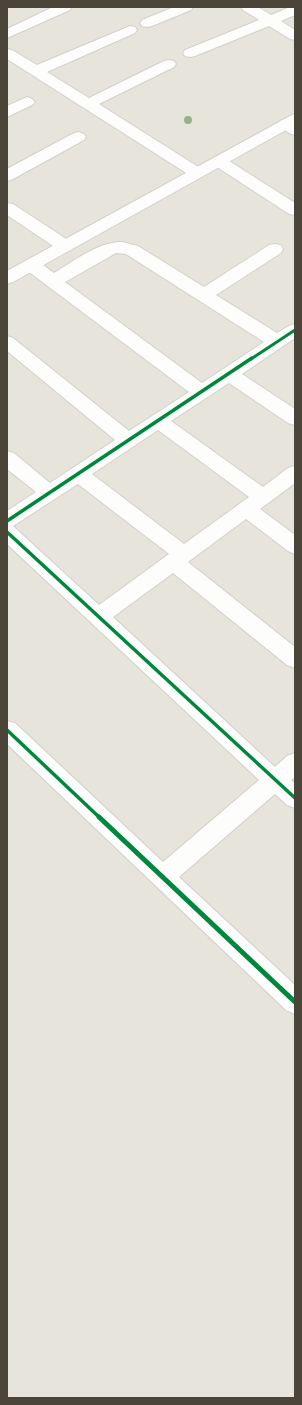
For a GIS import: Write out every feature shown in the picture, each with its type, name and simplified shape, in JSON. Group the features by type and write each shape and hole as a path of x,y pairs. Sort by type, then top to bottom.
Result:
{"street":[{"path":"7,34 65,7"},
{"path":"147,23 186,7"},
{"path":"248,7 295,36"},
{"path":"190,54 295,10"},
{"path":"36,71 130,30"},
{"path":"7,53 197,173"},
{"path":"88,104 169,64"},
{"path":"7,112 27,102"},
{"path":"7,278 197,173 292,124"},
{"path":"7,176 78,137"},
{"path":"220,162 295,210"},
{"path":"7,208 65,246"},
{"path":"53,281 105,251 114,247 123,247 132,250 278,342"},
{"path":"204,295 275,249"},
{"path":"31,265 202,392"},
{"path":"7,521 295,330"},
{"path":"7,342 129,441"},
{"path":"229,374 295,418"},
{"path":"158,421 263,497"},
{"path":"7,458 50,493"},
{"path":"98,617 295,473"},
{"path":"79,474 179,558 295,659"},
{"path":"246,509 295,546"},
{"path":"7,532 274,781 295,798"},
{"path":"7,730 295,1002"},
{"path":"162,877 295,763"}],"shaded area":[{"path":"7,7 295,7 295,1398 7,1398"}],"cycle path":[{"path":"7,521 295,330"},
{"path":"7,532 295,798"},
{"path":"7,730 295,1002"}]}
